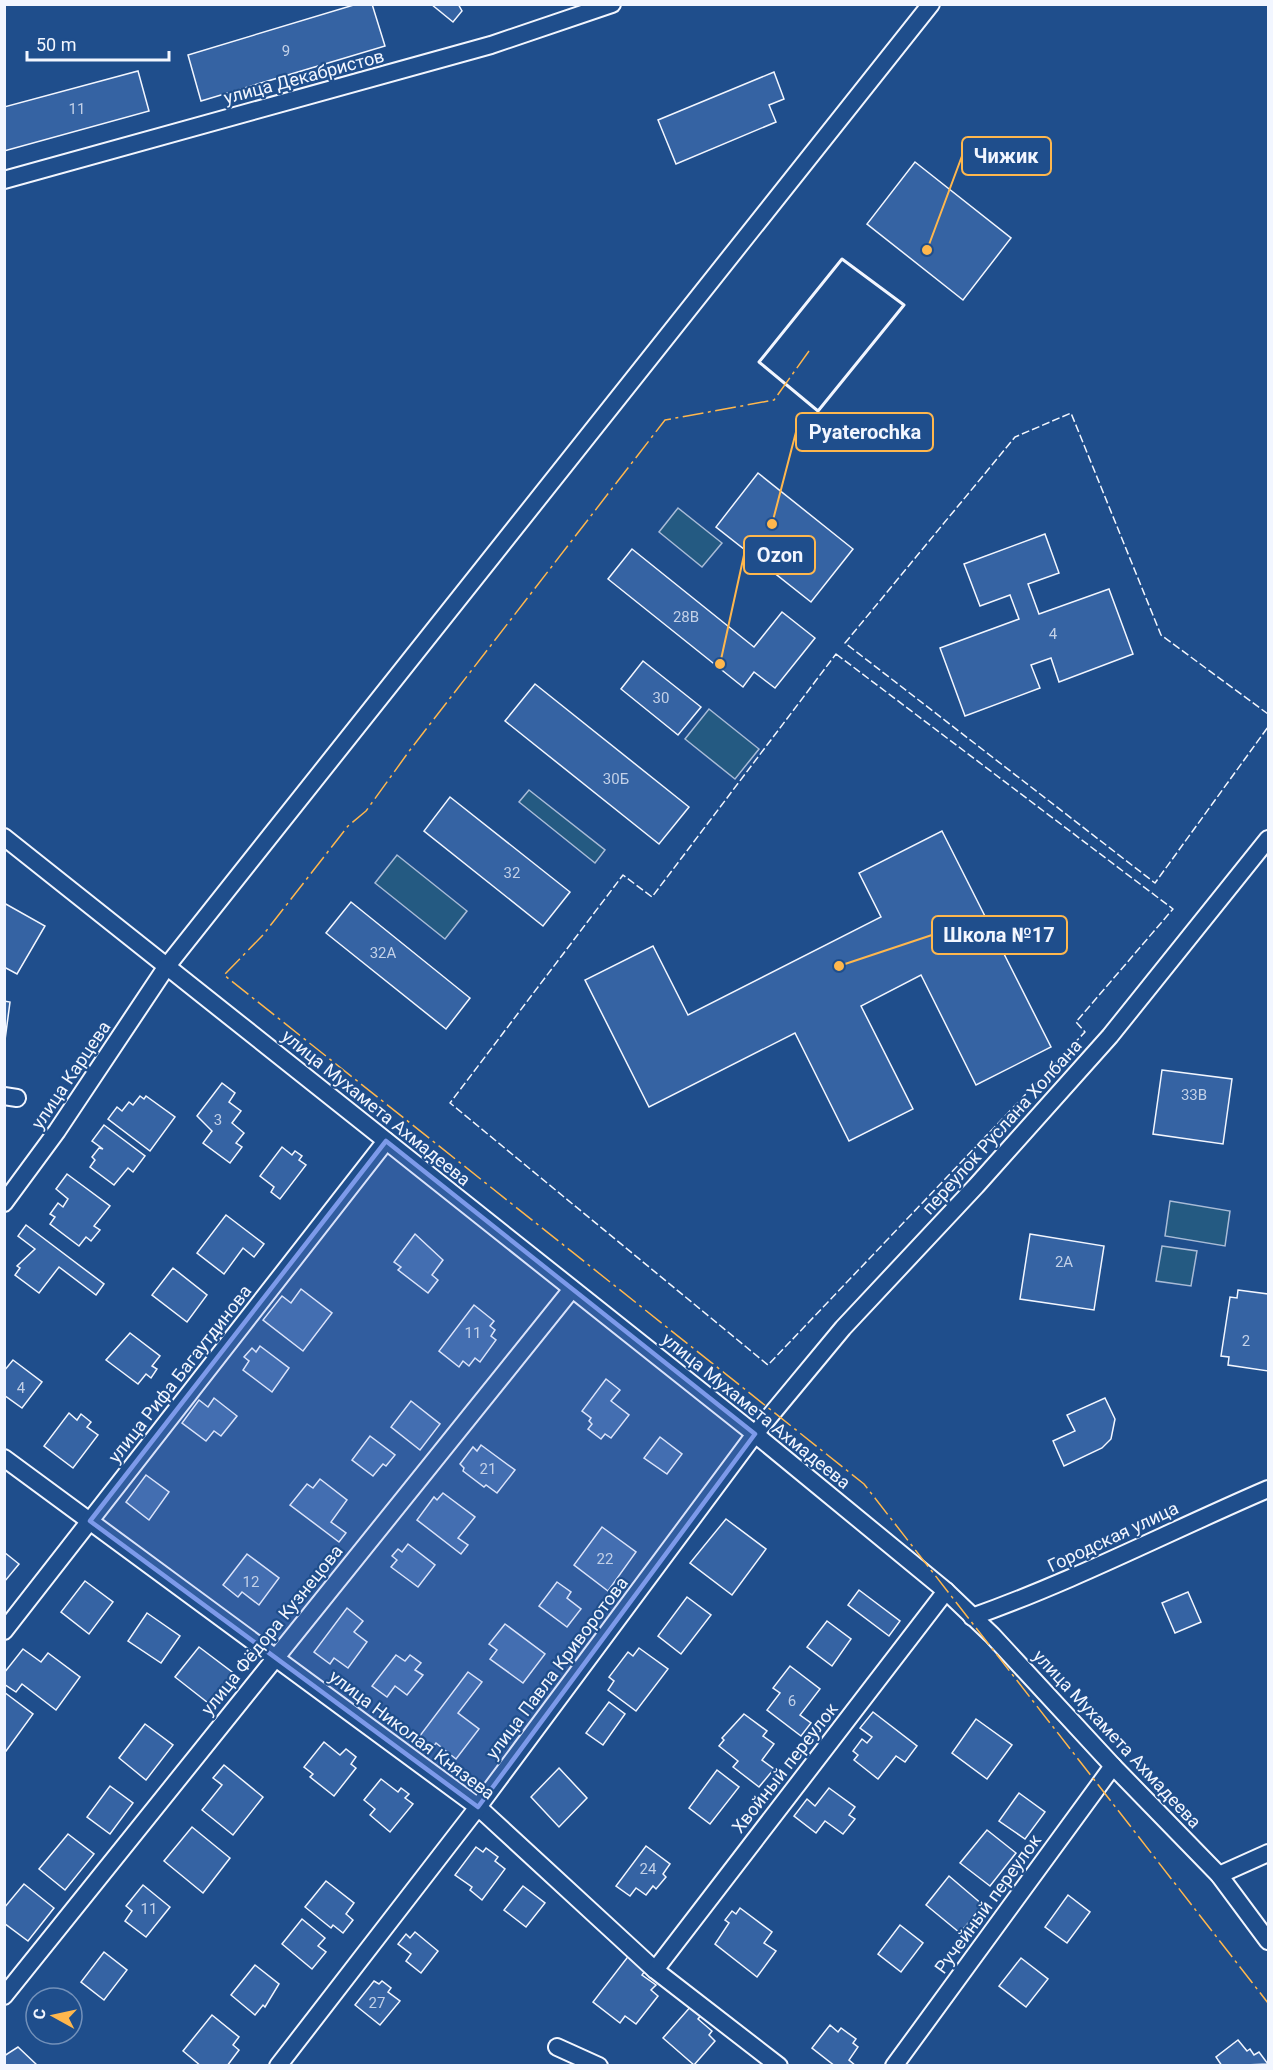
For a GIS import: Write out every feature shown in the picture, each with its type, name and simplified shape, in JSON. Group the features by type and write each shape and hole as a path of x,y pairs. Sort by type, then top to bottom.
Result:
{"street":[{"name":"улица Декабристов","path":"4,180 491,45 612,4"},
{"name":"улица Карцева","path":"4,1203 57,1131 167,966 931,4"},
{"name":"улица Мухамета Ахмадеева","path":"4,837 755,1434 946,1591 1219,1875 1269,1941"},
{"name":"переулок Руслана Холбана","path":"755,1434 843,1328 976,1186 1110,1036 1269,839"},
{"name":"улица Рифа Багаутдинова","path":"4,1631 386,1141"},
{"name":"улица Фёдора Кузнецова","path":"4,1996 572,1289"},
{"name":"улица Павла Криворотова","path":"278,2066 478,1807 755,1434"},
{"name":"улица Николая Князева","path":"4,1458 478,1807 655,1970 779,2066"},
{"name":"Городская улица","path":"972,1617 1043,1592 1169,1532 1269,1489"},
{"name":"Хвойный переулок","path":"655,1970 946,1591"},
{"name":"Ручейный переулок","path":"894,2066 1113,1766"},
{"path":"1219,1875 1269,1853"},
{"path":"557,2047 598,2066"}],"highlighted area":[{"path":"386,1141 755,1434 478,1807 90,1521"}],"shaded area":[{"path":"678,508 722,543 702,567 659,532"},
{"path":"709,709 759,749 735,779 685,739"},
{"path":"529,790 605,850 595,863 519,802"},
{"path":"397,855 467,911 445,939 375,883"},
{"path":"1170,1201 1230,1211 1225,1246 1165,1236"},
{"path":"1162,1246 1197,1251 1191,1286 1156,1281"}],"building":[{"path":"357,4 372,4 385,46 201,101 188,55"},
{"path":"431,4 458,4 462,11 453,22"},
{"path":"138,71 149,111 4,151 4,107"},
{"path":"774,72 784,99 769,105 776,122 676,164 658,120"},
{"path":"915,162 1011,238 963,300 867,224"},
{"path":"758,473 853,549 811,602 716,527"},
{"path":"1045,534 1059,573 1028,584 1039,614 1109,589 1133,654 1059,682 1051,658 1031,665 1040,688 965,716 940,648 1019,619 1010,595 980,606 964,564"},
{"path":"632,549 754,647 782,612 815,638 775,688 754,672 743,687 608,579"},
{"path":"643,661 701,707 678,735 621,689"},
{"path":"535,684 689,807 659,844 505,721"},
{"path":"450,797 570,892 543,926 424,831"},
{"path":"942,831 1051,1047 976,1085 921,975 861,1006 913,1109 849,1141 795,1033 649,1107 585,980 653,946 688,1015 881,917 859,873"},
{"path":"351,902 470,998 446,1029 326,933"},
{"path":"4,903 45,926 17,974 4,967"},
{"path":"4,1001 10,1002 5,1040 4,1040"},
{"path":"1162,1070 1232,1079 1223,1144 1153,1134"},
{"path":"222,1083 235,1093 229,1102 241,1111 232,1123 244,1133 236,1143 242,1147 230,1163 203,1143 212,1131 197,1116"},
{"path":"140,1096 144,1099 146,1096 175,1117 150,1151 108,1119 117,1107 122,1111 129,1102 133,1105"},
{"path":"104,1125 145,1156 133,1172 128,1168 114,1185 90,1167 95,1160 92,1157 99,1148 103,1149 92,1141"},
{"path":"282,1147 292,1155 295,1151 302,1156 299,1160 306,1165 280,1199 271,1192 274,1187 260,1176"},
{"path":"67,1174 110,1206 94,1226 100,1230 91,1241 86,1237 79,1246 50,1224 55,1217 50,1214 58,1203 63,1207 68,1199 56,1189"},
{"path":"226,1215 264,1244 254,1257 243,1248 224,1274 197,1253"},
{"path":"26,1225 104,1284 96,1295 59,1267 39,1293 15,1275 20,1268 17,1266 35,1249 18,1236"},
{"path":"415,1234 443,1260 432,1275 438,1280 428,1293 398,1270 401,1267 394,1262"},
{"path":"1030,1234 1104,1246 1094,1310 1020,1299"},
{"path":"173,1268 207,1295 187,1322 152,1295"},
{"path":"301,1289 332,1313 303,1351 263,1320 282,1296 291,1303"},
{"path":"1238,1290 1268,1294 1268,1371 1228,1365 1229,1357 1221,1356 1230,1297 1237,1298"},
{"path":"474,1305 494,1321 490,1326 495,1330 491,1336 496,1340 480,1362 475,1358 469,1366 463,1361 459,1367 439,1351"},
{"path":"130,1333 160,1356 152,1366 157,1369 151,1378 146,1374 138,1384 106,1360"},
{"path":"260,1346 289,1368 272,1392 243,1370 249,1361 244,1357 252,1348 256,1352"},
{"path":"13,1360 42,1382 22,1408 4,1395 4,1371"},
{"path":"606,1379 620,1390 611,1401 629,1415 611,1438 605,1434 601,1439 588,1429 592,1424 589,1421 591,1418 582,1411"},
{"path":"214,1398 237,1416 221,1436 214,1431 206,1441 182,1423 199,1400 208,1407"},
{"path":"1105,1398 1115,1419 1111,1439 1102,1448 1064,1466 1053,1441 1075,1431 1067,1415"},
{"path":"411,1401 440,1424 420,1450 391,1427"},
{"path":"69,1413 77,1420 81,1414 91,1422 87,1427 98,1435 73,1468 44,1446"},
{"path":"370,1436 395,1455 373,1476 352,1460"},
{"path":"660,1437 682,1454 667,1474 644,1458"},
{"path":"481,1445 515,1470 497,1493 486,1485 484,1487 463,1471 464,1468 460,1464 473,1447 477,1451"},
{"path":"146,1475 169,1492 149,1520 126,1502"},
{"path":"320,1479 347,1500 331,1522 346,1533 339,1542 290,1505 307,1484 313,1488"},
{"path":"443,1493 475,1517 458,1538 468,1545 461,1554 417,1520 434,1497 437,1500"},
{"path":"726,1519 766,1549 732,1595 690,1563"},
{"path":"602,1527 636,1552 608,1591 574,1565"},
{"path":"408,1544 435,1565 418,1587 391,1567 397,1560 392,1556 398,1549 402,1552"},
{"path":"4,1552 19,1564 5,1581 4,1580"},
{"path":"247,1554 279,1578 259,1605 242,1592 238,1597 223,1585"},
{"path":"85,1581 113,1602 89,1634 61,1612"},
{"path":"557,1582 571,1592 567,1598 581,1609 567,1627 539,1606"},
{"path":"859,1590 900,1621 889,1636 848,1605"},
{"path":"1188,1592 1201,1622 1175,1633 1162,1603"},
{"path":"687,1597 711,1615 681,1654 658,1636"},
{"path":"347,1608 363,1621 354,1632 367,1642 348,1668 334,1658 330,1664 314,1652"},
{"path":"147,1613 180,1636 161,1663 128,1641"},
{"path":"827,1621 851,1639 832,1666 807,1647"},
{"path":"505,1624 545,1654 523,1683 490,1659 497,1650 489,1644"},
{"path":"199,1647 236,1675 212,1706 175,1677"},
{"path":"639,1648 668,1669 636,1711 608,1690 614,1681 609,1677 628,1652 633,1656"},
{"path":"23,1649 41,1662 48,1653 80,1677 56,1710 22,1684 16,1692 4,1684 4,1673"},
{"path":"396,1655 405,1661 410,1655 421,1663 415,1670 423,1675 407,1695 395,1686 387,1697 372,1686"},
{"path":"790,1666 820,1689 800,1715 811,1723 801,1736 767,1710 780,1693 773,1688"},
{"path":"468,1672 482,1682 458,1713 479,1729 456,1759 436,1743 433,1747 419,1737"},
{"path":"4,1692 33,1714 6,1751 4,1750"},
{"path":"609,1702 625,1714 603,1745 586,1733"},
{"path":"873,1712 917,1746 905,1762 896,1756 878,1779 854,1760 858,1755 853,1751 862,1739 867,1743 872,1737 860,1728"},
{"path":"744,1714 767,1731 763,1736 774,1744 762,1760 774,1769 759,1787 733,1767 738,1761 719,1746 724,1740 722,1738"},
{"path":"976,1719 1012,1745 987,1779 952,1753"},
{"path":"145,1724 173,1745 146,1780 119,1758"},
{"path":"324,1742 340,1755 346,1749 356,1757 351,1764 356,1768 334,1796 310,1777 313,1774 304,1767"},
{"path":"224,1765 263,1797 233,1835 202,1810 222,1785 213,1778"},
{"path":"559,1768 587,1798 559,1827 531,1797"},
{"path":"717,1770 739,1787 710,1824 689,1808"},
{"path":"381,1779 398,1792 401,1788 409,1794 405,1798 413,1804 390,1832 370,1815 375,1809 364,1800"},
{"path":"110,1786 133,1803 110,1834 87,1817"},
{"path":"829,1788 855,1807 849,1815 855,1819 843,1834 825,1821 816,1833 794,1816 807,1799 815,1806"},
{"path":"1019,1793 1045,1812 1025,1839 999,1821"},
{"path":"192,1827 230,1858 203,1893 164,1861"},
{"path":"987,1830 1016,1853 990,1886 960,1863"},
{"path":"68,1834 94,1854 65,1890 39,1869"},
{"path":"646,1846 670,1864 663,1874 666,1877 656,1889 653,1886 646,1895 636,1888 630,1896 616,1886"},
{"path":"476,1847 483,1852 486,1848 498,1857 495,1861 505,1869 482,1900 470,1890 472,1887 455,1875"},
{"path":"949,1876 983,1905 960,1933 926,1905"},
{"path":"326,1881 354,1903 346,1914 353,1920 343,1933 333,1925 331,1928 305,1907"},
{"path":"24,1884 54,1908 28,1941 4,1923 4,1908"},
{"path":"143,1885 170,1907 146,1937 125,1921 132,1911 126,1906"},
{"path":"523,1886 545,1903 526,1927 504,1910"},
{"path":"1068,1895 1090,1912 1067,1943 1045,1927"},
{"path":"740,1908 772,1932 764,1943 776,1951 757,1977 715,1944 729,1923 725,1920 732,1911 736,1914"},
{"path":"302,1919 325,1938 318,1946 326,1952 312,1969 282,1944"},
{"path":"900,1925 923,1943 901,1972 878,1954"},
{"path":"415,1932 438,1951 421,1973 406,1961 411,1954 398,1944 406,1934 410,1938"},
{"path":"104,1952 127,1970 104,2000 81,1982"},
{"path":"630,1954 647,1968 642,1975 656,1985 651,1990 658,1996 636,2024 625,2016 620,2023 593,2002"},
{"path":"1021,1958 1048,1979 1026,2007 999,1986"},
{"path":"255,1965 279,1984 265,2007 263,2005 255,2015 231,1995"},
{"path":"374,1981 379,1984 382,1981 391,1988 388,1992 400,2001 380,2025 355,2005"},
{"path":"692,2005 702,2014 698,2019 712,2031 709,2035 715,2041 694,2065 663,2038"},
{"path":"212,2015 239,2037 233,2045 239,2050 227,2066 201,2066 183,2051"},
{"path":"830,2025 838,2032 841,2028 856,2039 853,2043 858,2047 849,2060 856,2066 835,2066 812,2048"},
{"path":"1238,2040 1247,2051 1250,2049 1254,2055 1259,2052 1268,2064 1222,2066 1216,2057"},
{"path":"18,2047 38,2066 4,2066 4,2056"}],"fence":[{"path":"1268,714 1161,635 1071,413 1015,437 845,643 1155,883 1268,727"},
{"path":"836,654 1173,909 1076,1022 1085,1032 768,1365 450,1103 623,875 652,897 836,654"}],"wall":[{"path":"842,259 904,305 818,411 759,362 842,259"}],"power":[{"path":"809,351 774,400 665,420 410,750 366,811 348,826 263,935 224,975 864,1484 1268,2003"}],"place":[{"name":"Чижик","path":"927,250"},
{"name":"Pyaterochka","path":"772,524"},
{"name":"Ozon","path":"720,664"},
{"name":"Школа №17","path":"839,966"}]}
